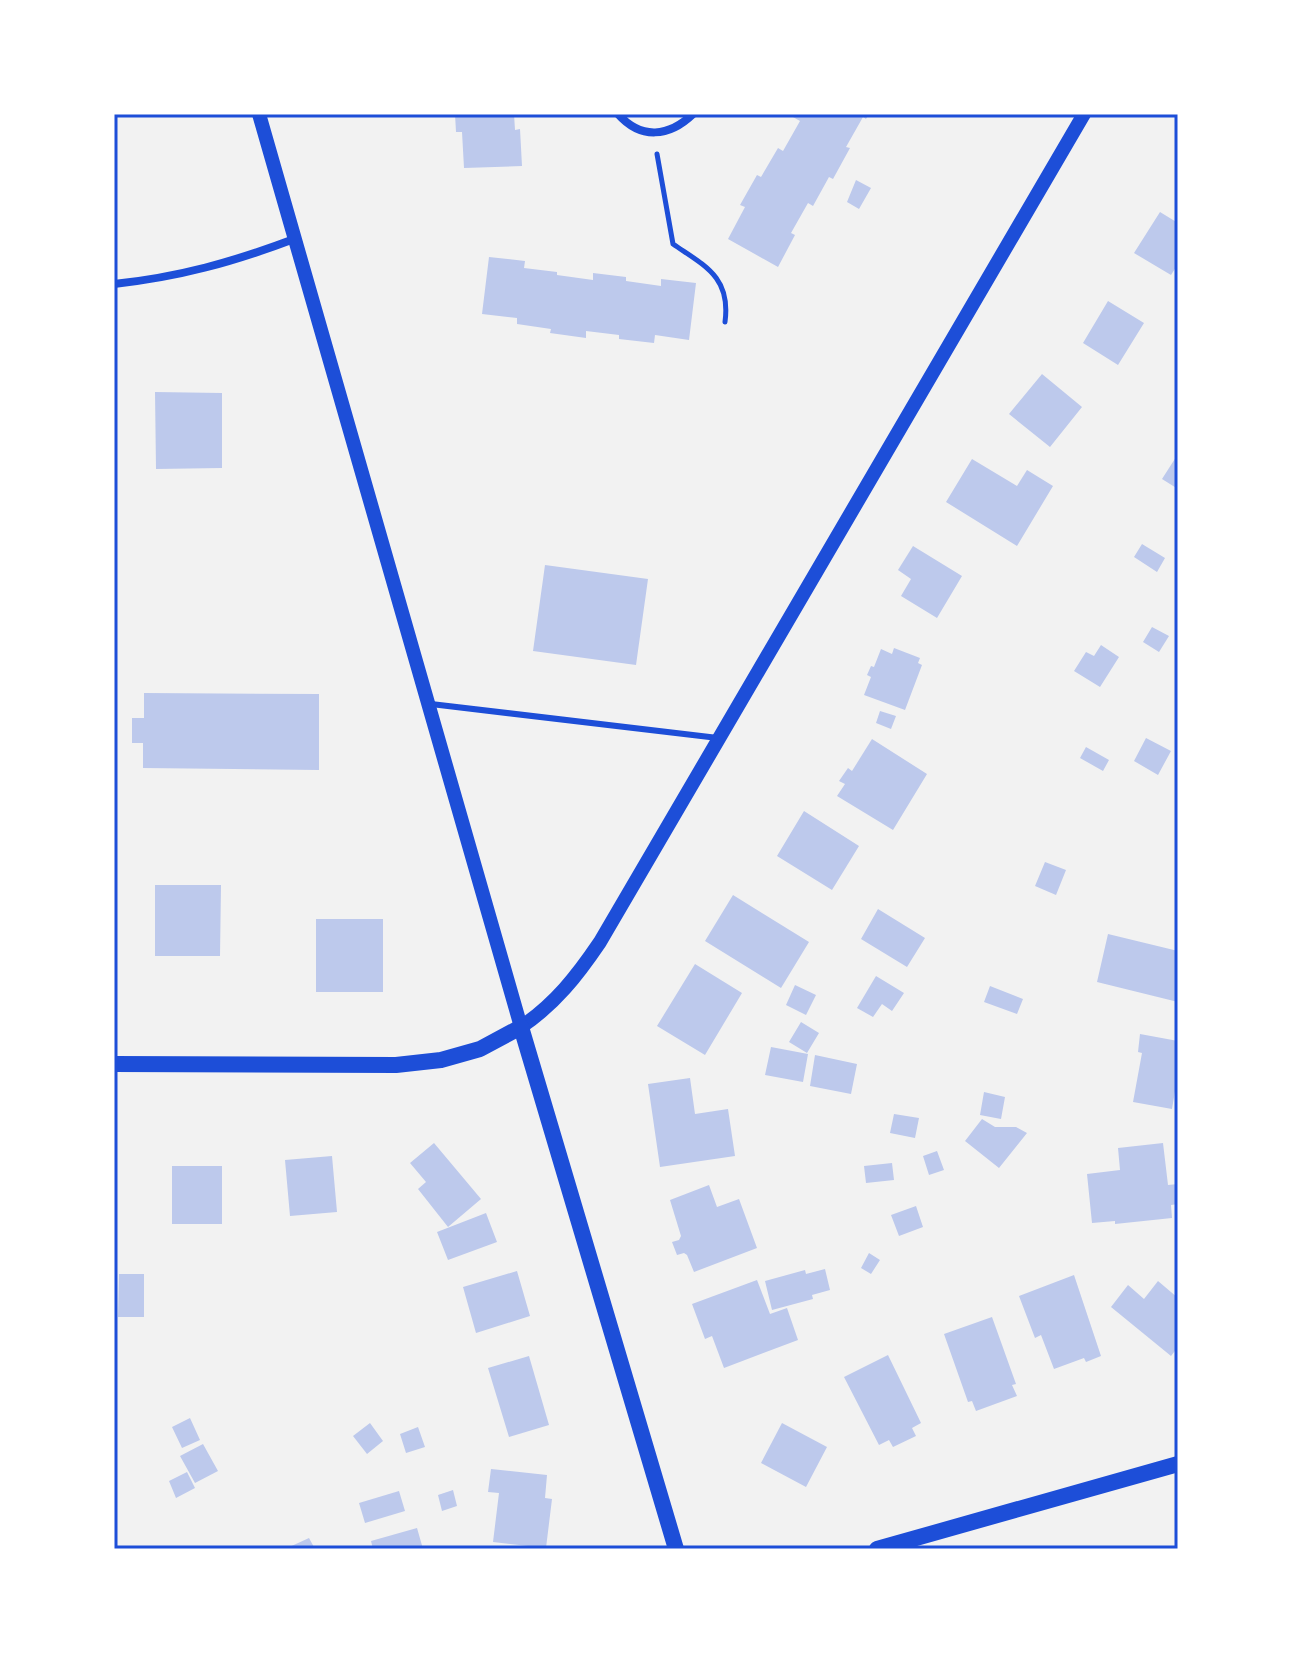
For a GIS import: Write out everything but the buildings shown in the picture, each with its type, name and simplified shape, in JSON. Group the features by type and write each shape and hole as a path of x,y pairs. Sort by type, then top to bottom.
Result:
{"main road":[{"path":"114,1064 396,1065 441,1060 480,1049 521,1027 676,1549"},
{"path":"877,1549 1178,1464"}],"street":[{"path":"259,114 521,1027 546,1010 591,955 1084,114"},
{"path":"618,114 635,130 653,133 669,132 693,114"},
{"path":"114,284 166,278 233,262 294,239"}],"lane":[{"path":"428,704 719,738"}],"path":[{"path":"653,133 673,244 710,270 720,282 727,300 725,322"}]}
